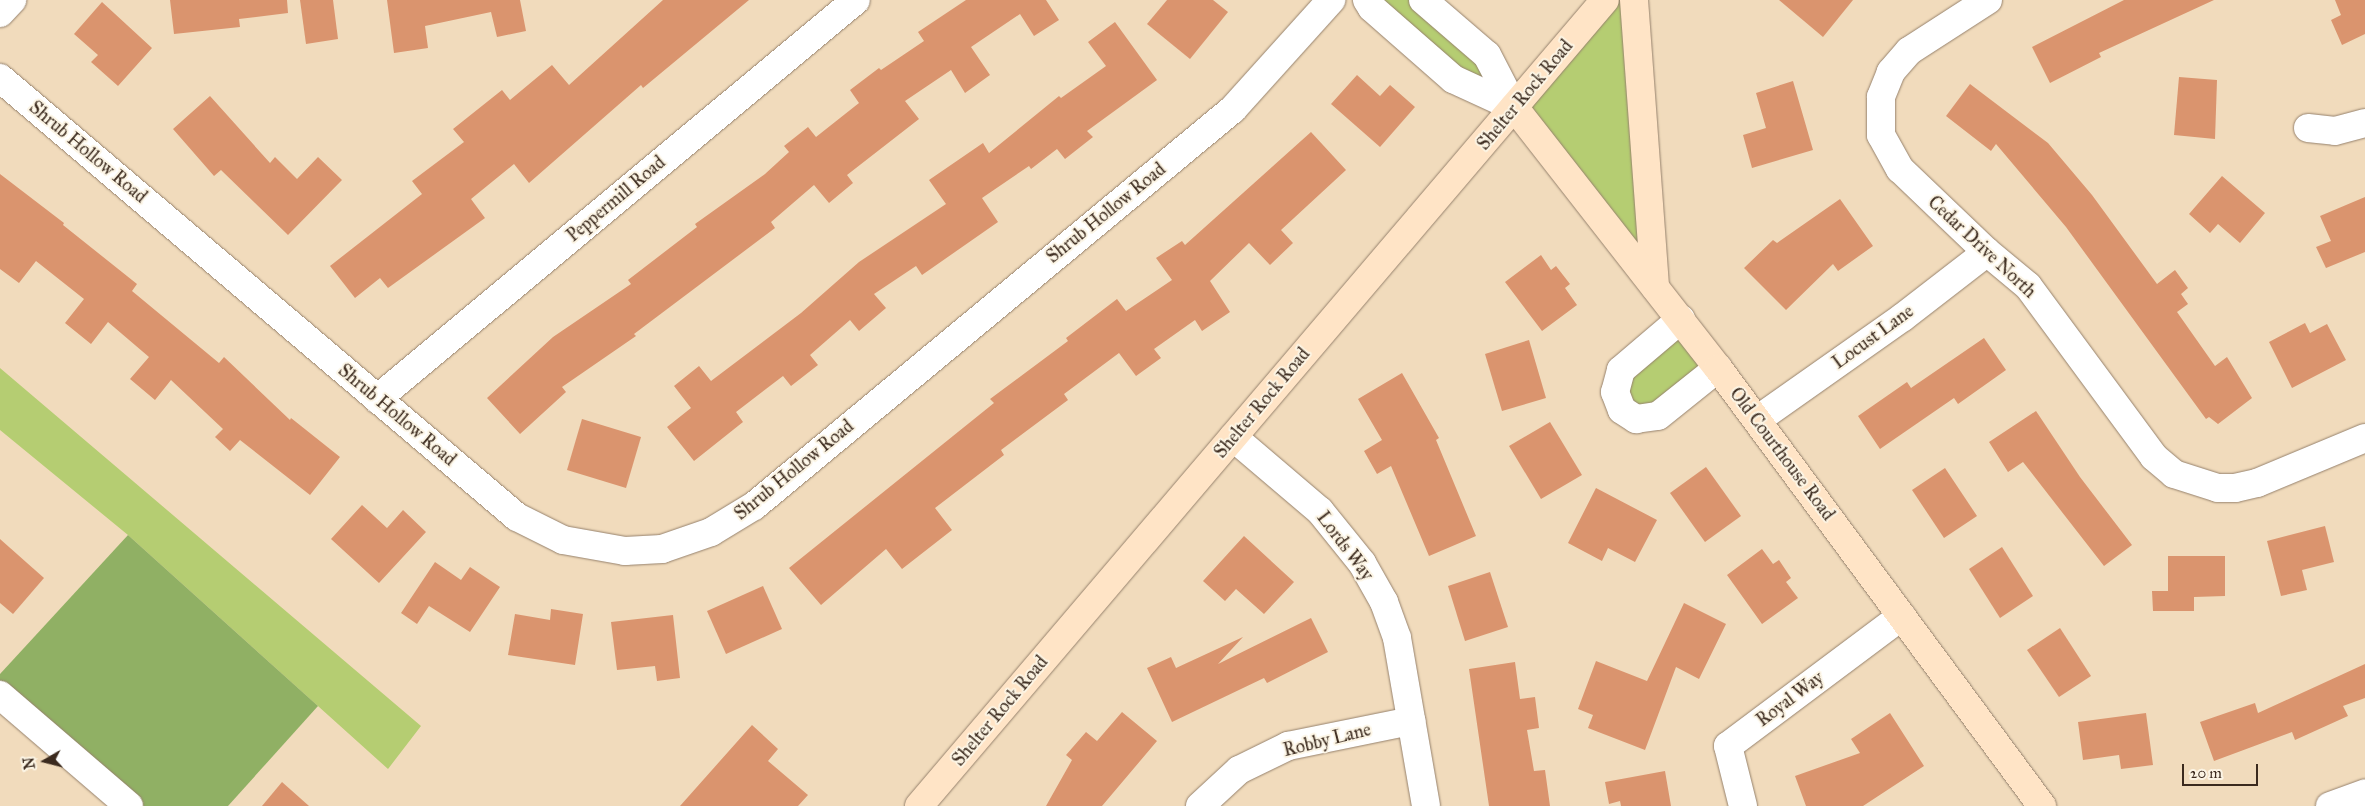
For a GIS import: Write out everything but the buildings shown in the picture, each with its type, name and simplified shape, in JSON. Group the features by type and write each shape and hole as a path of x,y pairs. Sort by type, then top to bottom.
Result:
{"street":[{"path":"0,13 12,0"},
{"name":"Peppermill Road","path":"377,398 856,0"},
{"name":"Shrub Hollow Road","path":"0,78 517,517 563,540 625,551 662,549 711,532 754,506 1233,109 1331,0"},
{"path":"1367,0 1372,8 1453,79 1514,107"},
{"path":"1423,0 1487,55 1514,107"},
{"name":"Shelter Rock Road","path":"919,806 1605,0"},
{"path":"1634,0 1655,287"},
{"name":"Cedar Drive North","path":"1988,0 1910,50 1891,72 1880,97 1881,135 1900,169 1987,252 2028,286 2154,457 2174,474 2189,481 2235,488 2257,483 2365,438"},
{"name":"Old Courthouse Road","path":"1514,107 1681,319 2042,806"},
{"path":"2308,128 2335,131 2365,123"},
{"name":"Locust Lane","path":"1757,420 1902,317 1987,252"},
{"path":"1681,319 1621,370 1615,392 1622,410 1636,419 1658,416 1718,368"},
{"name":"Lords Way","path":"1233,437 1320,511 1362,563 1384,602 1397,638 1426,806"},
{"name":"Royal Way","path":"1743,806 1728,746 1902,616"},
{"path":"0,695 129,806"},
{"name":"Robby Lane","path":"1200,806 1240,770 1288,746 1411,721"},
{"path":"2330,806 2365,793"}],"green space":[{"path":"1367,0 1423,0 1514,107"},
{"path":"1605,0 1634,0 1655,287 1514,107"},
{"path":"1681,319 1718,368 1646,420 1616,383"},
{"path":"0,368 421,726 388,769 128,535 0,430"},
{"path":"128,535 318,706 228,806 129,806 0,695 0,674"}]}
